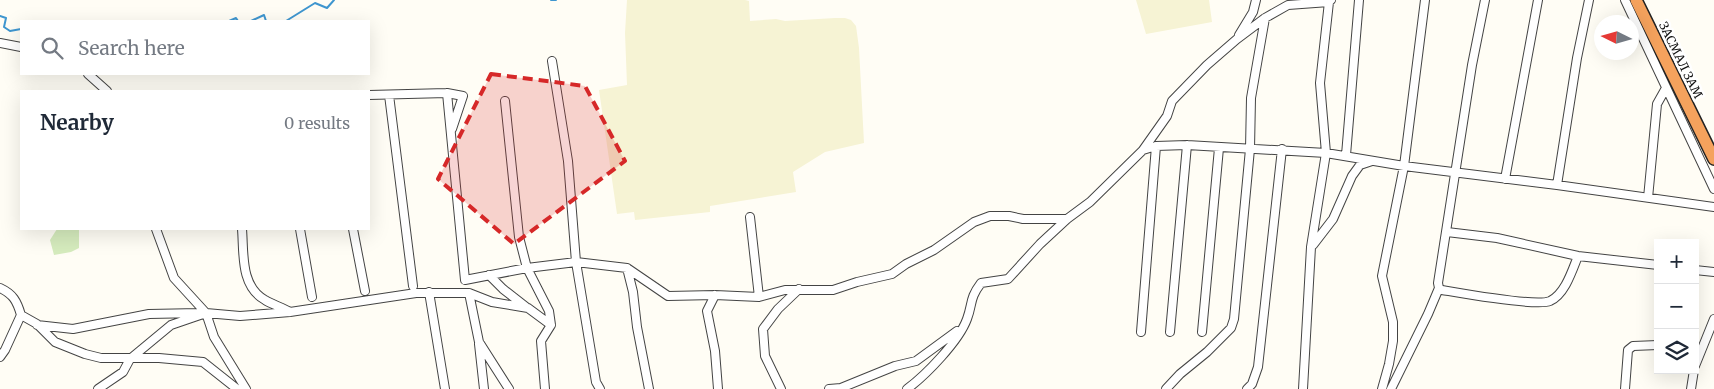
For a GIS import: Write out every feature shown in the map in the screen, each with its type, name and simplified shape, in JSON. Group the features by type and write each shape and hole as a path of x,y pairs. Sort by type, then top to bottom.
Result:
{"highway":[{"name":"ЗАСМАЛ ЗАМ","path":"1636,0 1714,160"}],"street":[{"path":"1237,39 1253,12 1256,0"},
{"path":"1346,155 1359,0"},
{"path":"1382,389 1393,341 1393,322 1382,276 1404,166 1426,0"},
{"path":"1391,389 1439,288 1438,283 1472,65 1485,0"},
{"path":"1505,179 1538,0"},
{"path":"1557,185 1577,58 1589,0"},
{"path":"1625,0 1714,190"},
{"path":"908,389 932,368 962,328 968,317 973,294 981,283 1008,279 1035,249 1067,219 1090,202 1143,150 1167,116 1172,101 1207,65 1265,18 1288,5 1330,1 1320,83 1326,152 1311,247 1304,389"},
{"path":"1166,389 1231,328 1234,319 1250,148 1251,98 1265,18"},
{"path":"0,43 20,47"},
{"path":"552,61 568,161 576,262 596,382 600,389"},
{"path":"89,75 106,90"},
{"path":"1648,198 1657,104 1666,88"},
{"path":"447,93 465,280 528,268 576,262 626,268 668,296 715,295 759,297 785,290 833,290 892,274 906,264 934,250 974,222 990,216 1009,216 1023,219 1067,219"},
{"path":"370,95 447,93 463,96 451,133"},
{"path":"390,95 412,286"},
{"path":"505,101 519,237 528,268 549,311 551,325 541,341 545,389"},
{"path":"1143,150 1156,146 1187,145 1326,152 1404,166 1714,207"},
{"path":"1170,332 1187,145"},
{"path":"1140,332 1156,146"},
{"path":"1202,332 1219,148"},
{"path":"1247,389 1252,384 1258,367 1282,149"},
{"path":"1311,247 1333,218 1352,176 1360,165 1374,160"},
{"path":"750,217 759,297"},
{"path":"156,230 174,278 206,313 214,337 246,389"},
{"path":"242,230 245,273 252,289 264,300 290,312"},
{"path":"300,230 312,297"},
{"path":"353,230 365,291"},
{"path":"1447,232 1497,238 1578,256 1654,265"},
{"path":"1439,288 1505,300 1548,302 1564,287 1578,256"},
{"path":"626,268 633,292 638,334 649,389"},
{"path":"1699,270 1714,272"},
{"path":"489,275 503,289 551,325"},
{"path":"0,288 9,292 16,300 20,315 5,350 0,357"},
{"path":"781,389 765,356 763,328 778,309 800,289"},
{"path":"37,324 74,329 149,314 206,313 240,316 290,312 429,292 469,293 492,302 528,308"},
{"path":"429,292 445,389"},
{"path":"469,293 479,342 484,389"},
{"path":"715,295 707,311 715,351 718,389"},
{"path":"98,389 123,372 130,359 171,325 206,313"},
{"path":"20,315 37,324 55,342 85,354 101,358 160,358 203,362 237,389"},
{"path":"829,389 841,388 895,366 916,362 957,331 968,317"},
{"path":"1699,344 1714,319"},
{"path":"479,342 509,389"},
{"path":"1625,389 1628,350 1633,346 1654,345"},
{"path":"1691,389 1693,374"}],"highlighted area":[{"path":"491,74 585,86 625,161 514,244 438,179"}],"shaded area":[{"path":"627,0 745,0 749,1 750,21 835,18 851,20 856,26 859,48 864,143 825,152 793,172 796,192 710,206 710,212 635,220 634,212 617,214 599,90 627,85 625,33"},
{"path":"1136,0 1209,0 1212,22 1146,34"}],"green space":[{"path":"56,230 79,230 79,248 71,252 54,255 50,240"}],"waterway":[{"path":"288,20 315,3 327,8 334,0"},
{"path":"551,0 556,0"},
{"path":"253,20 264,15 266,20"},
{"path":"0,16 6,18 4,27 10,31 20,29"},
{"path":"231,20 236,18 237,20"}]}
